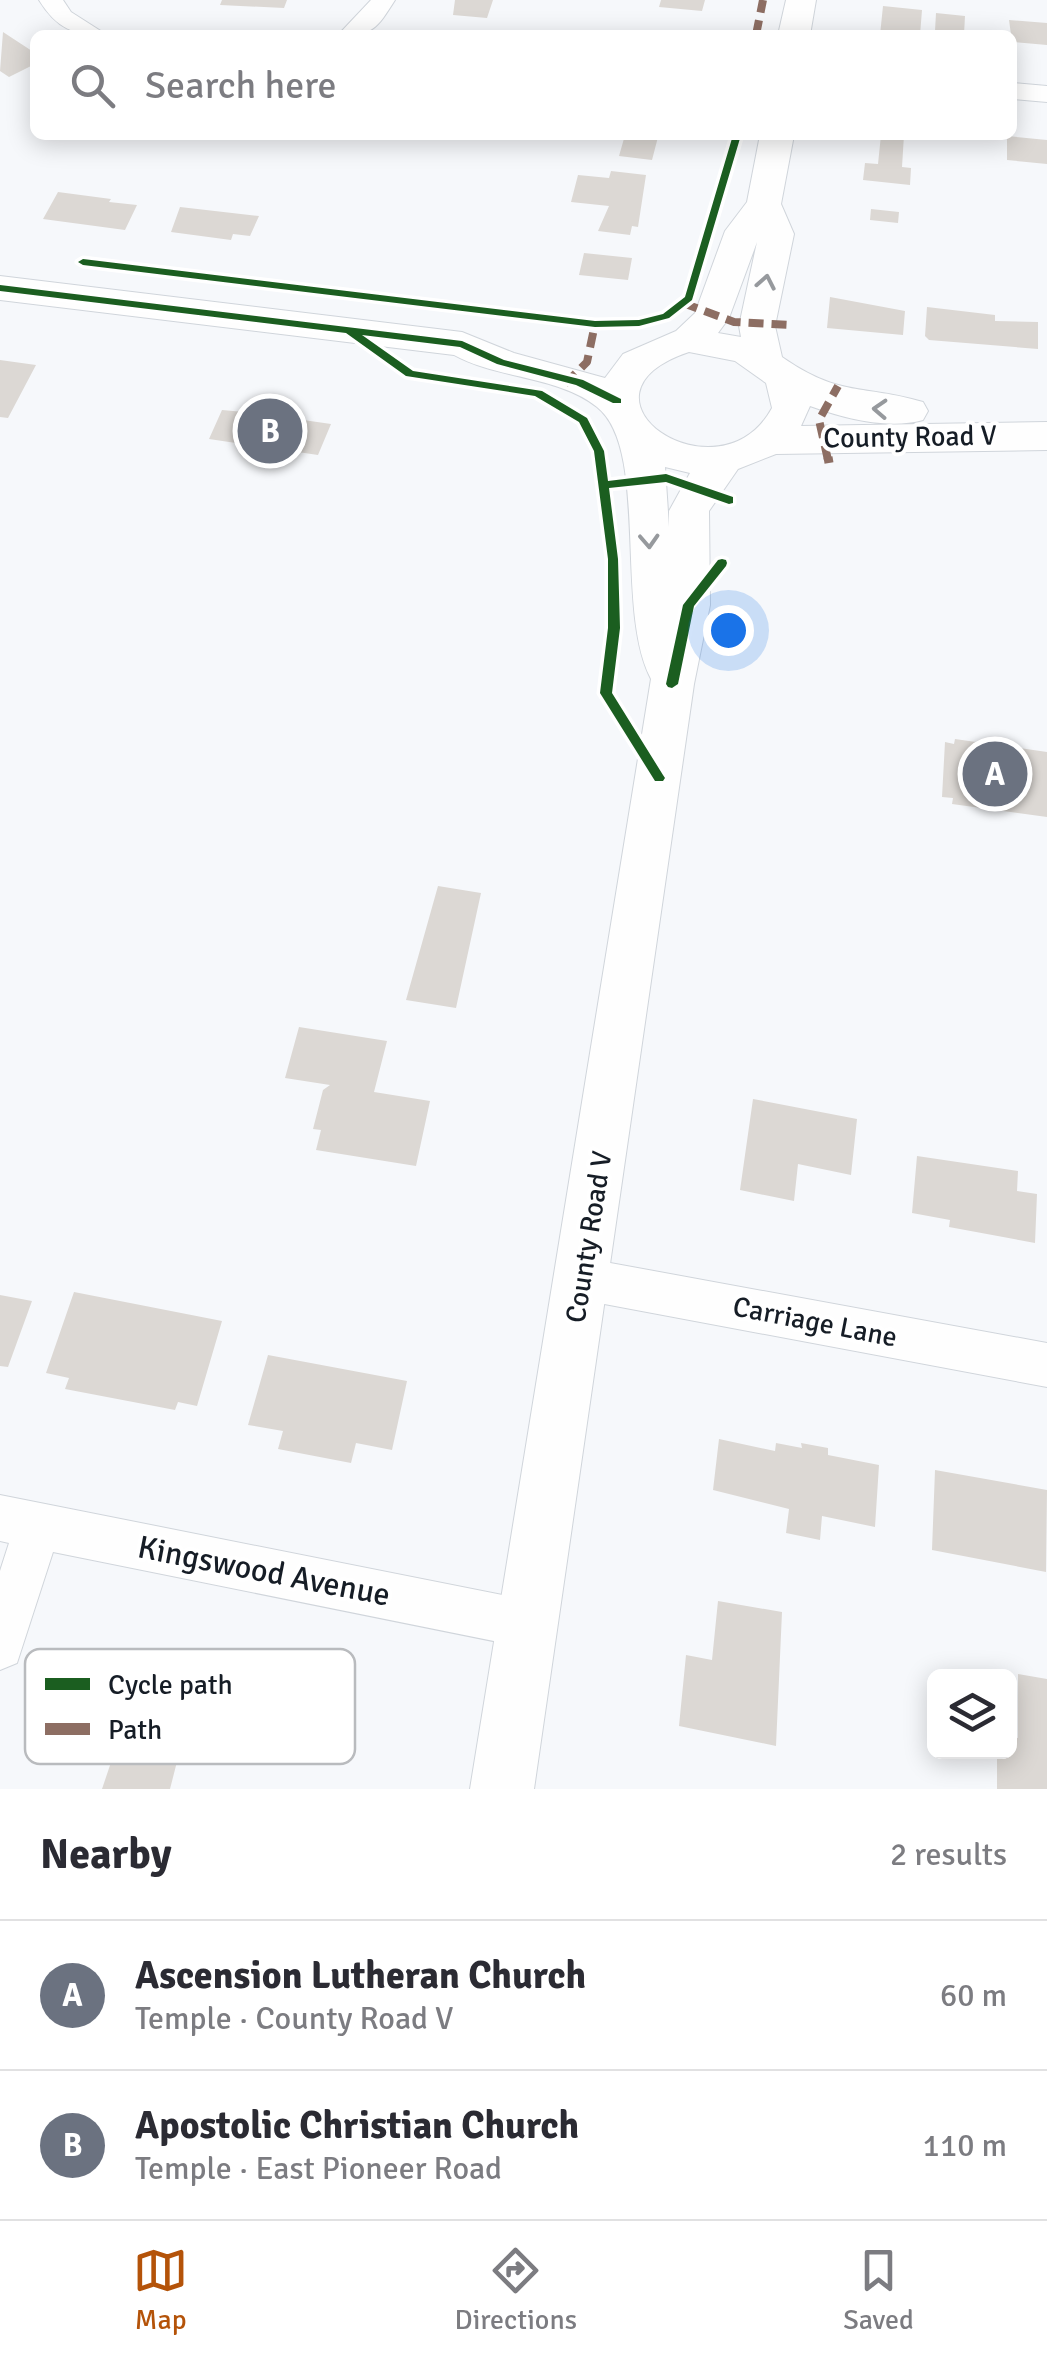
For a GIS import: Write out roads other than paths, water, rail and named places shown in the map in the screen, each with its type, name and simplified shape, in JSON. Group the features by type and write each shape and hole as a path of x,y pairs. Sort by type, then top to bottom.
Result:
{"main road":[{"path":"795,30 801,0"},
{"path":"0,288 462,344 501,340 601,356 643,356 689,340 711,318 742,232 764,204 776,140"},
{"path":"643,356 618,388 617,402 625,422 644,443 702,459 724,460 751,454 774,440 791,408 758,326 776,234 764,204"},
{"path":"689,340 746,350 774,369"},
{"path":"462,344 491,363 570,379 598,388 617,402"},
{"name":"County Road V","path":"774,369 816,398 854,408 1047,420"},
{"name":"County Road V","path":"774,440 1047,436"},
{"name":"County Road V","path":"644,443 652,600 672,684"},
{"name":"County Road V","path":"502,1789 672,684 689,604 689,511 698,490 724,460"}],"street":[{"path":"51,0 62,17 86,30"},
{"path":"357,30 371,19 383,0"},
{"path":"1017,91 1047,94"},
{"name":"Carriage Lane","path":"583,1279 1047,1365"},
{"path":"0,1646 19,1522"},
{"name":"Kingswood Avenue","path":"19,1522 528,1624"}],"place":[{"name":"Apostolic Christian Church","path":"270,431"},
{"name":"Ascension Lutheran Church","path":"995,774"}]}
